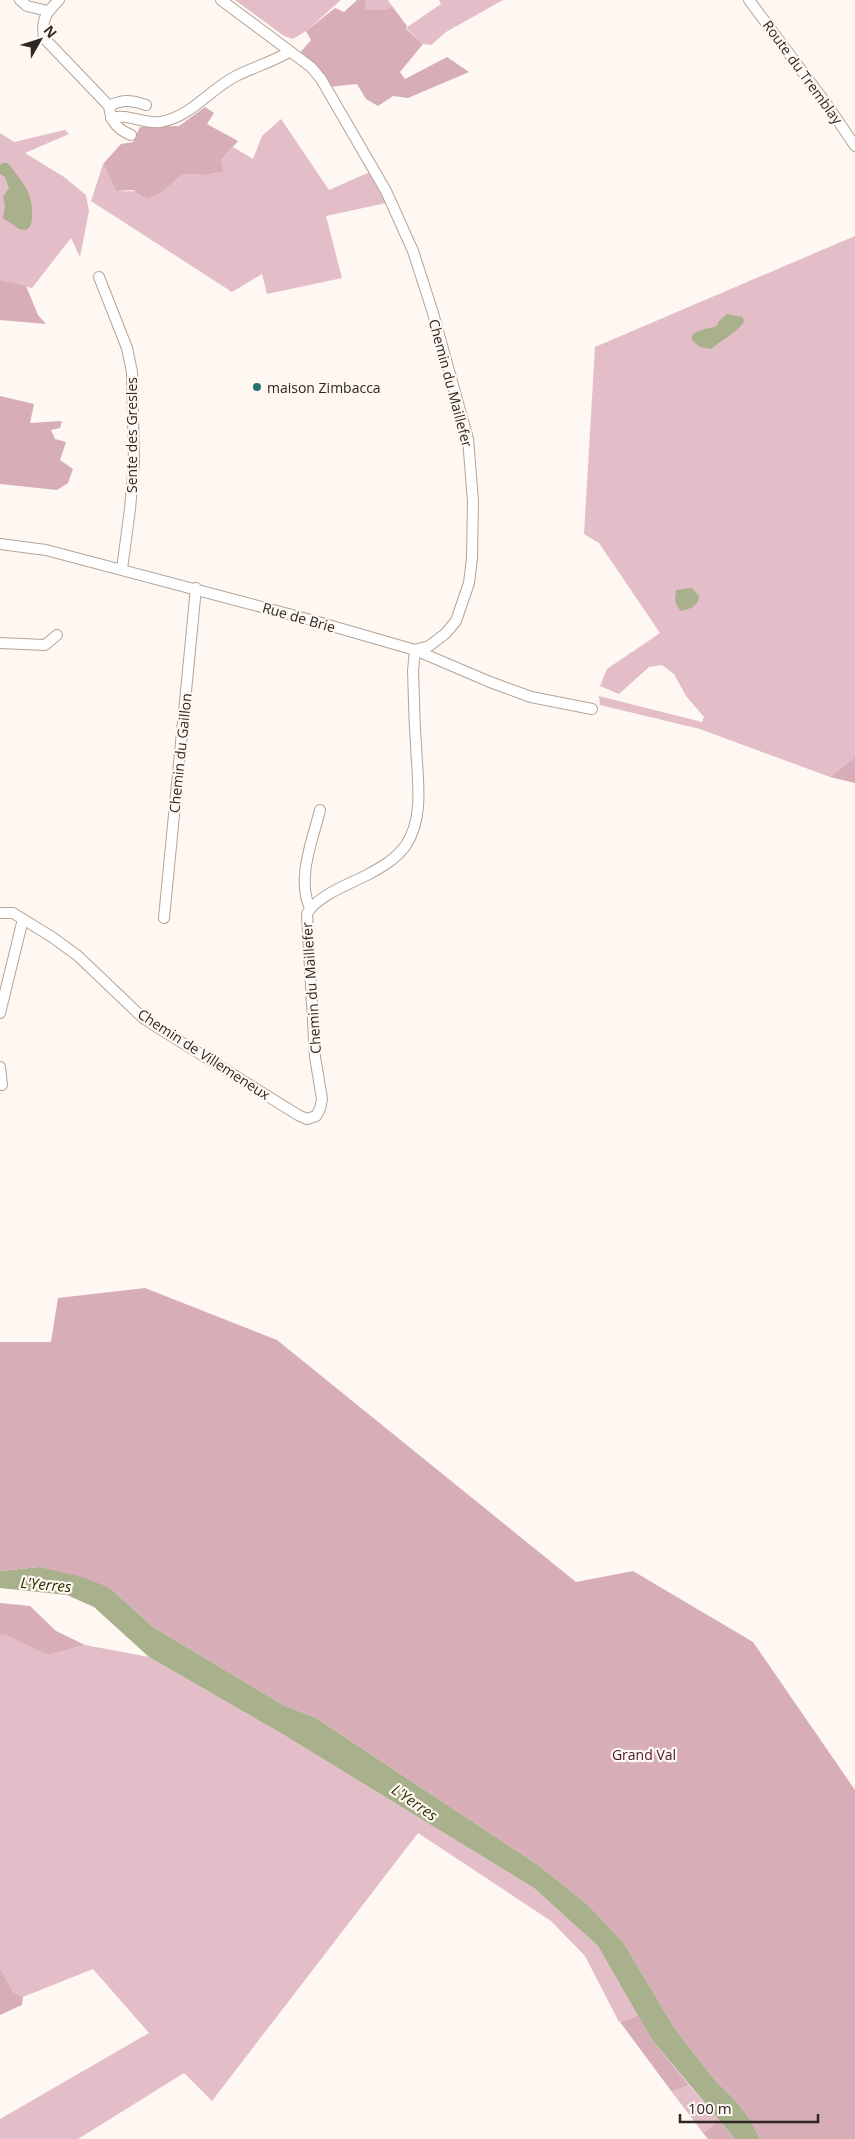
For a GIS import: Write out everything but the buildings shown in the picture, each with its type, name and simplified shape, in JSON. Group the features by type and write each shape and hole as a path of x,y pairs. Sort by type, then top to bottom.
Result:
{"street":[{"path":"20,0 27,6 48,11"},
{"path":"59,0 48,11 42,24 44,38 109,106 110,118 116,127 131,135"},
{"name":"Chemin du Maillefer","path":"220,0 311,67 321,79 386,191 413,251 433,314 468,439 473,501 469,583 456,620 445,634 429,646 415,650 413,671 419,804 415,826 407,844 397,856 380,868 320,900 310,908 307,914 306,924 315,1057 322,1099 316,1116"},
{"name":"Route du Tremblay","path":"749,0 823,99 855,146"},
{"path":"110,118 118,116 160,122 180,115 202,102 235,77 274,61 289,52"},
{"path":"109,106 120,100 129,100 146,105"},
{"name":"Sente des Gresles","path":"99,276 127,348 132,372 134,462 122,569"},
{"name":"Rue de Brie","path":"0,544 46,550 196,588 415,650 482,679 531,697 592,709"},
{"name":"Chemin du Gaillon","path":"164,918 196,588"},
{"path":"0,643 45,645 57,634"},
{"path":"310,908 305,898 305,871 320,810"},
{"name":"Chemin de Villemeneux","path":"0,912 13,913 52,937 78,956 143,1018 298,1115 307,1119 316,1116"},
{"path":"0,1014 23,919"},
{"path":"0,1067 2,1085"}],"shaded area":[{"path":"235,0 341,0 306,31 293,39 284,36"},
{"path":"368,0 388,0 392,6 385,10 364,10 365,2"},
{"path":"439,0 503,0 446,32 431,45 423,44 406,28 441,4"},
{"path":"281,119 329,190 370,172 386,203 326,216 342,278 267,294 262,274 232,292 91,201 103,164 116,191 162,192 183,174 204,175 224,172 221,160 233,147 253,159 262,136"},
{"path":"65,130 69,134 25,153 64,177 86,195 89,211 80,257 71,238 32,288 0,280 0,133 14,142"},
{"path":"855,236 855,757 830,777 700,729 600,705 599,696 702,722 704,717 686,696 674,674 662,665 649,667 619,694 600,686 607,669 660,633 599,543 584,534 595,347"},
{"path":"4,1633 48,1655 85,1645 149,1657 284,1735 534,1888 598,1946 639,2015 619,2022 585,1956 551,1921 418,1833 212,2101 184,2073 78,2139 0,2139 0,2119 149,2033 93,1969 23,1997 13,1992 0,1968 0,1635"},
{"path":"689,2085 719,2120 703,2133 672,2092"}],"green space":[{"path":"357,0 368,0 365,2 365,10 385,10 392,6 407,26 406,29 423,44 400,72 405,79 447,57 469,72 408,98 393,96 378,106 366,99 357,84 329,87 300,53 311,40 306,31 335,8 344,12"},
{"path":"205,107 214,113 207,124 238,141 221,160 224,172 204,175 183,174 162,192 147,199 133,190 116,191 103,164 121,144 133,142 140,127 179,126"},
{"path":"0,280 26,286 38,315 46,324 0,320"},
{"path":"0,396 34,404 30,423 62,421 60,428 51,430 55,439 66,442 60,460 73,469 68,483 57,490 0,484"},
{"path":"855,757 855,783 830,777"},
{"name":"Grand Val","path":"145,1288 277,1340 576,1582 633,1571 753,1642 855,1790 855,2139 760,2139 749,2118 736,2101 714,2079 675,2029 623,1942 588,1905 538,1865 316,1718 283,1705 153,1627 110,1588 39,1567 0,1571 0,1342 51,1342 58,1298"},
{"path":"0,1603 30,1606 56,1631 85,1645 48,1655 4,1634 0,1635"},
{"path":"0,1968 13,1992 23,1997 22,2005 0,2015"},
{"path":"639,2015 653,2041 689,2085 672,2092 620,2022"},
{"path":"719,2120 735,2139 708,2139 703,2133"}],"water":[{"path":"8,163 29,193 32,218 30,226 26,230 19,229 3,218 5,206 3,197 9,188 5,177 0,174 0,165"},
{"path":"727,314 743,317 744,322 732,334 711,349 700,347 692,340 694,333 717,326 719,321"},
{"path":"692,588 699,596 697,603 690,608 680,611 675,601 676,590"},
{"name":"L'Yerres","path":"39,1567 82,1577 110,1588 153,1627 283,1705 316,1718 538,1865 588,1905 623,1942 675,2029 714,2079 736,2101 749,2118 760,2139 735,2139 653,2041 598,1946 534,1888 284,1735 149,1657 94,1607 67,1595 0,1588 0,1571"}],"place":[{"name":"maison Zimbacca","path":"257,387"}]}
